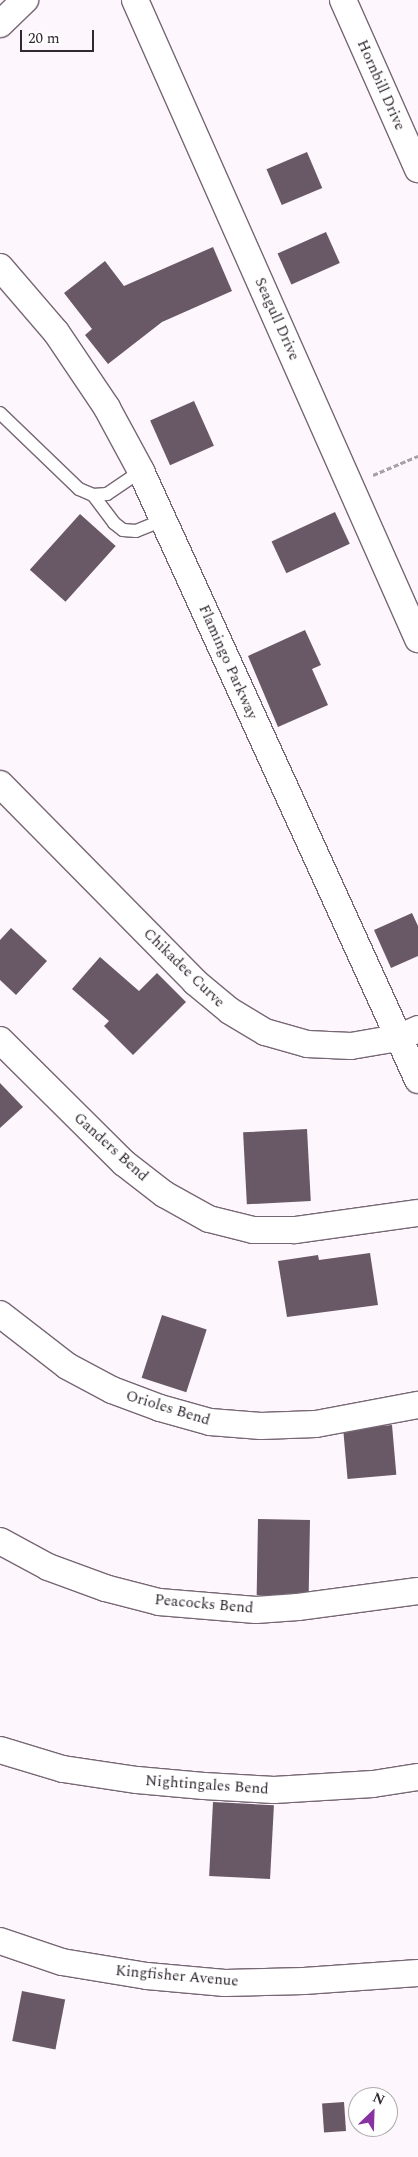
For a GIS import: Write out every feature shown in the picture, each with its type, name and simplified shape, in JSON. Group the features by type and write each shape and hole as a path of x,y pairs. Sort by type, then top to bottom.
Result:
{"street":[{"path":"0,24 25,0"},
{"name":"Seagull Drive","path":"135,0 418,639"},
{"name":"Hornbill Drive","path":"343,0 418,169"},
{"name":"Flamingo Parkway","path":"0,267 56,332 108,408 141,471 408,1034 418,1080"},
{"name":"Chikadee Curve","path":"0,784 195,982 230,1011 265,1032 307,1044 351,1046 408,1034"},
{"name":"Ganders Bend","path":"0,1040 124,1163 164,1194 209,1219 253,1230 295,1230 418,1214"},
{"name":"Orioles Bend","path":"0,1314 67,1366 112,1390 160,1408 210,1422 261,1426 316,1424 418,1405"},
{"name":"Peacocks Bend","path":"0,1541 48,1567 105,1588 168,1603 209,1607 273,1609 418,1591"},
{"name":"Nightingales Bend","path":"0,1750 63,1769 137,1780 204,1786 274,1790 373,1784 418,1777"},
{"name":"Kingfisher Avenue","path":"0,1941 62,1962 147,1976 225,1983 314,1981 418,1973"}],"lane":[{"path":"0,413 79,489 93,495 107,494 141,471"},
{"path":"93,495 114,523 123,530 136,531 164,520"}],"path":[{"path":"350,485 418,456"}],"building":[{"path":"307,152 322,188 282,205 266,169"},
{"path":"326,232 340,263 291,285 278,254"},
{"path":"213,247 232,291 162,322 108,364 85,335 92,329 64,293 105,261 124,286"},
{"path":"194,401 214,446 170,465 150,421"},
{"path":"335,512 350,544 286,573 272,542"},
{"path":"80,514 116,546 65,602 30,570"},
{"path":"305,630 321,665 312,669 328,705 278,727 248,656"},
{"path":"412,913 418,926 418,956 391,968 374,930"},
{"path":"11,928 47,961 16,995 0,980 0,940"},
{"path":"100,957 139,991 157,973 186,1002 133,1055 104,1026 109,1021 72,989"},
{"path":"0,1083 23,1107 0,1128"},
{"path":"307,1129 311,1201 247,1204 243,1132"},
{"path":"370,1253 378,1305 287,1317 278,1261 318,1255 319,1260"},
{"path":"162,1315 207,1330 186,1392 142,1378"},
{"path":"392,1425 396,1475 348,1479 343,1429"},
{"path":"258,1519 310,1520 309,1596 257,1595"},
{"path":"213,1802 274,1805 270,1879 209,1876"},
{"path":"22,1991 65,1999 55,2049 12,2041"},
{"path":"344,2102 346,2131 324,2132 322,2104"}]}
